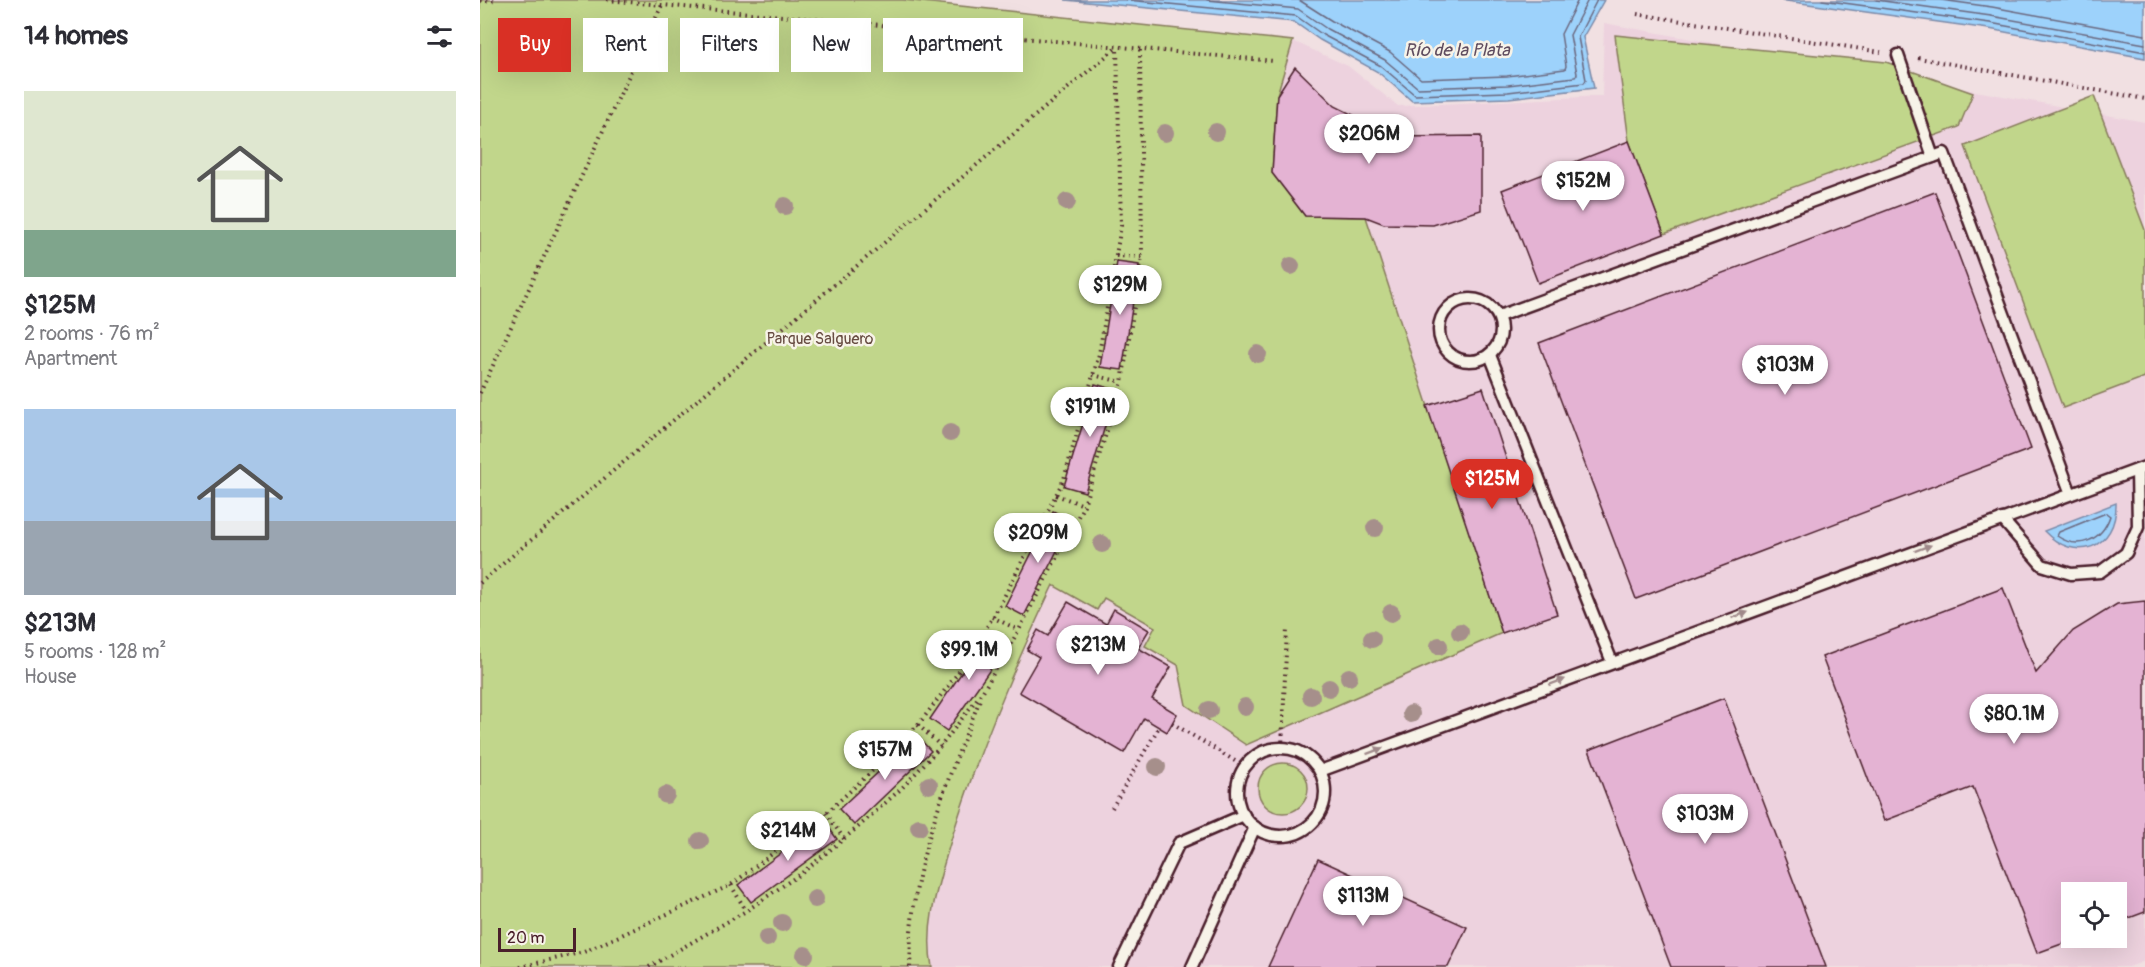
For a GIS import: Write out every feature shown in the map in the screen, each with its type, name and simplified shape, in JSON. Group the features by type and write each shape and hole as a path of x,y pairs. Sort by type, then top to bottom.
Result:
{"lane":[{"path":"1898,54 1933,157"},
{"path":"1499,316 1944,153 2072,494"},
{"path":"1464,299 1485,302 1499,316 1502,327 1501,337 1497,347 1490,355 1471,362 1451,356 1440,339 1438,329 1446,310 1454,303 1464,299"},
{"path":"1490,355 1612,662"},
{"path":"1320,771 1612,662 2141,468 2138,527 2126,553 2100,572 2071,574 2042,565 2002,519"},
{"path":"1282,747 1297,750 1311,759 1320,771 1324,785 1324,800 1319,814 1309,825 1297,833 1282,836 1267,834 1255,827 1244,815 1238,801 1237,785 1252,758 1266,750 1282,747"},
{"path":"1119,967 1179,843 1244,815"},
{"path":"1192,967 1255,827"}],"path":[{"path":"480,1 496,0"},
{"path":"607,0 1274,61"},
{"path":"480,393 663,5"},
{"path":"520,967 584,952 731,885 826,813 881,764 918,724 964,664 992,617 1064,479 1100,354 1121,226 1117,47"},
{"path":"480,583 1117,47"},
{"path":"910,967 912,921 923,864 949,776 984,691 1019,630 1084,505 1122,382 1142,258 1140,49"},
{"path":"1116,256 1142,258"},
{"path":"1093,375 1122,382"},
{"path":"1056,495 1084,505"},
{"path":"992,617 1019,630"},
{"path":"1282,747 1287,628"},
{"path":"649,967 746,911 844,839 901,789 941,746 984,691"},
{"path":"1172,723 1245,767"},
{"path":"918,724 941,746"},
{"path":"1112,808 1159,727"},
{"path":"826,813 844,839"},
{"path":"731,885 746,911"}],"shaded area":[{"path":"1604,23 2145,122 2145,961 2129,967 932,967 930,927 936,892 968,788 1019,657 1053,585 1097,610 1104,598 1156,628 1178,665 1186,705 1502,633 1366,217 1305,216 1272,173 1277,95 1293,41 1348,66 1398,106 1602,96"}],"green space":[{"name":"Parque Salguero","path":"480,0 903,0 1293,41 1277,95 1272,173 1305,216 1366,217 1502,633 1246,745 1186,705 1178,665 1145,646 1155,627 1104,598 1097,610 1053,585 996,713 960,813 933,906 930,936 932,967 480,967"},
{"path":"1615,35 1886,62 1973,93 1959,127 1664,234 1629,141"},
{"path":"2094,96 2145,230 2145,377 2063,408 1965,146"},
{"path":"1288,763 1301,770 1307,778 1307,798 1301,806 1293,812 1278,813 1265,806 1259,798 1258,783 1265,770 1273,764"}],"water":[{"name":"Río de la Plata","path":"1065,0 1604,0 1583,37 1594,88 1509,98 1412,101 1378,72 1320,40 1294,22"},
{"path":"1779,0 2145,0 2145,58 1989,29"},
{"path":"2116,503 2110,531 2102,541 2092,547 2081,549 2068,547 2044,531"}],"building":[{"path":"1295,67 1335,106 1397,137 1481,136 1481,210 1433,225 1384,224 1366,217 1305,216 1272,173 1277,95"},
{"path":"1629,141 1664,234 1538,283 1502,190"},
{"path":"1935,192 2031,449 1636,599 1539,343"},
{"path":"1117,262 1139,265 1122,370 1100,367"},
{"path":"1095,384 1116,390 1085,492 1064,486"},
{"path":"1483,388 1557,614 1502,633 1427,406"},
{"path":"1053,511 1072,521 1024,616 1005,606"},
{"path":"2003,588 2036,673 2073,631 2117,604 2145,601 2145,912 2127,919 2127,882 2061,882 2061,944 2037,953 1973,787 1884,821 1822,657"},
{"path":"1068,602 1106,624 1114,609 1149,630 1138,648 1171,667 1152,699 1177,714 1167,732 1144,718 1124,753 1019,692 1039,657 1027,650 1038,630 1048,636"},
{"path":"990,631 1008,644 947,731 930,719"},
{"path":"1724,698 1826,967 1671,967 1589,750"},
{"path":"917,736 931,751 854,825 839,809"},
{"path":"824,821 837,839 751,902 738,885"},
{"path":"1318,859 1467,927 1448,967 1268,967"}]}
